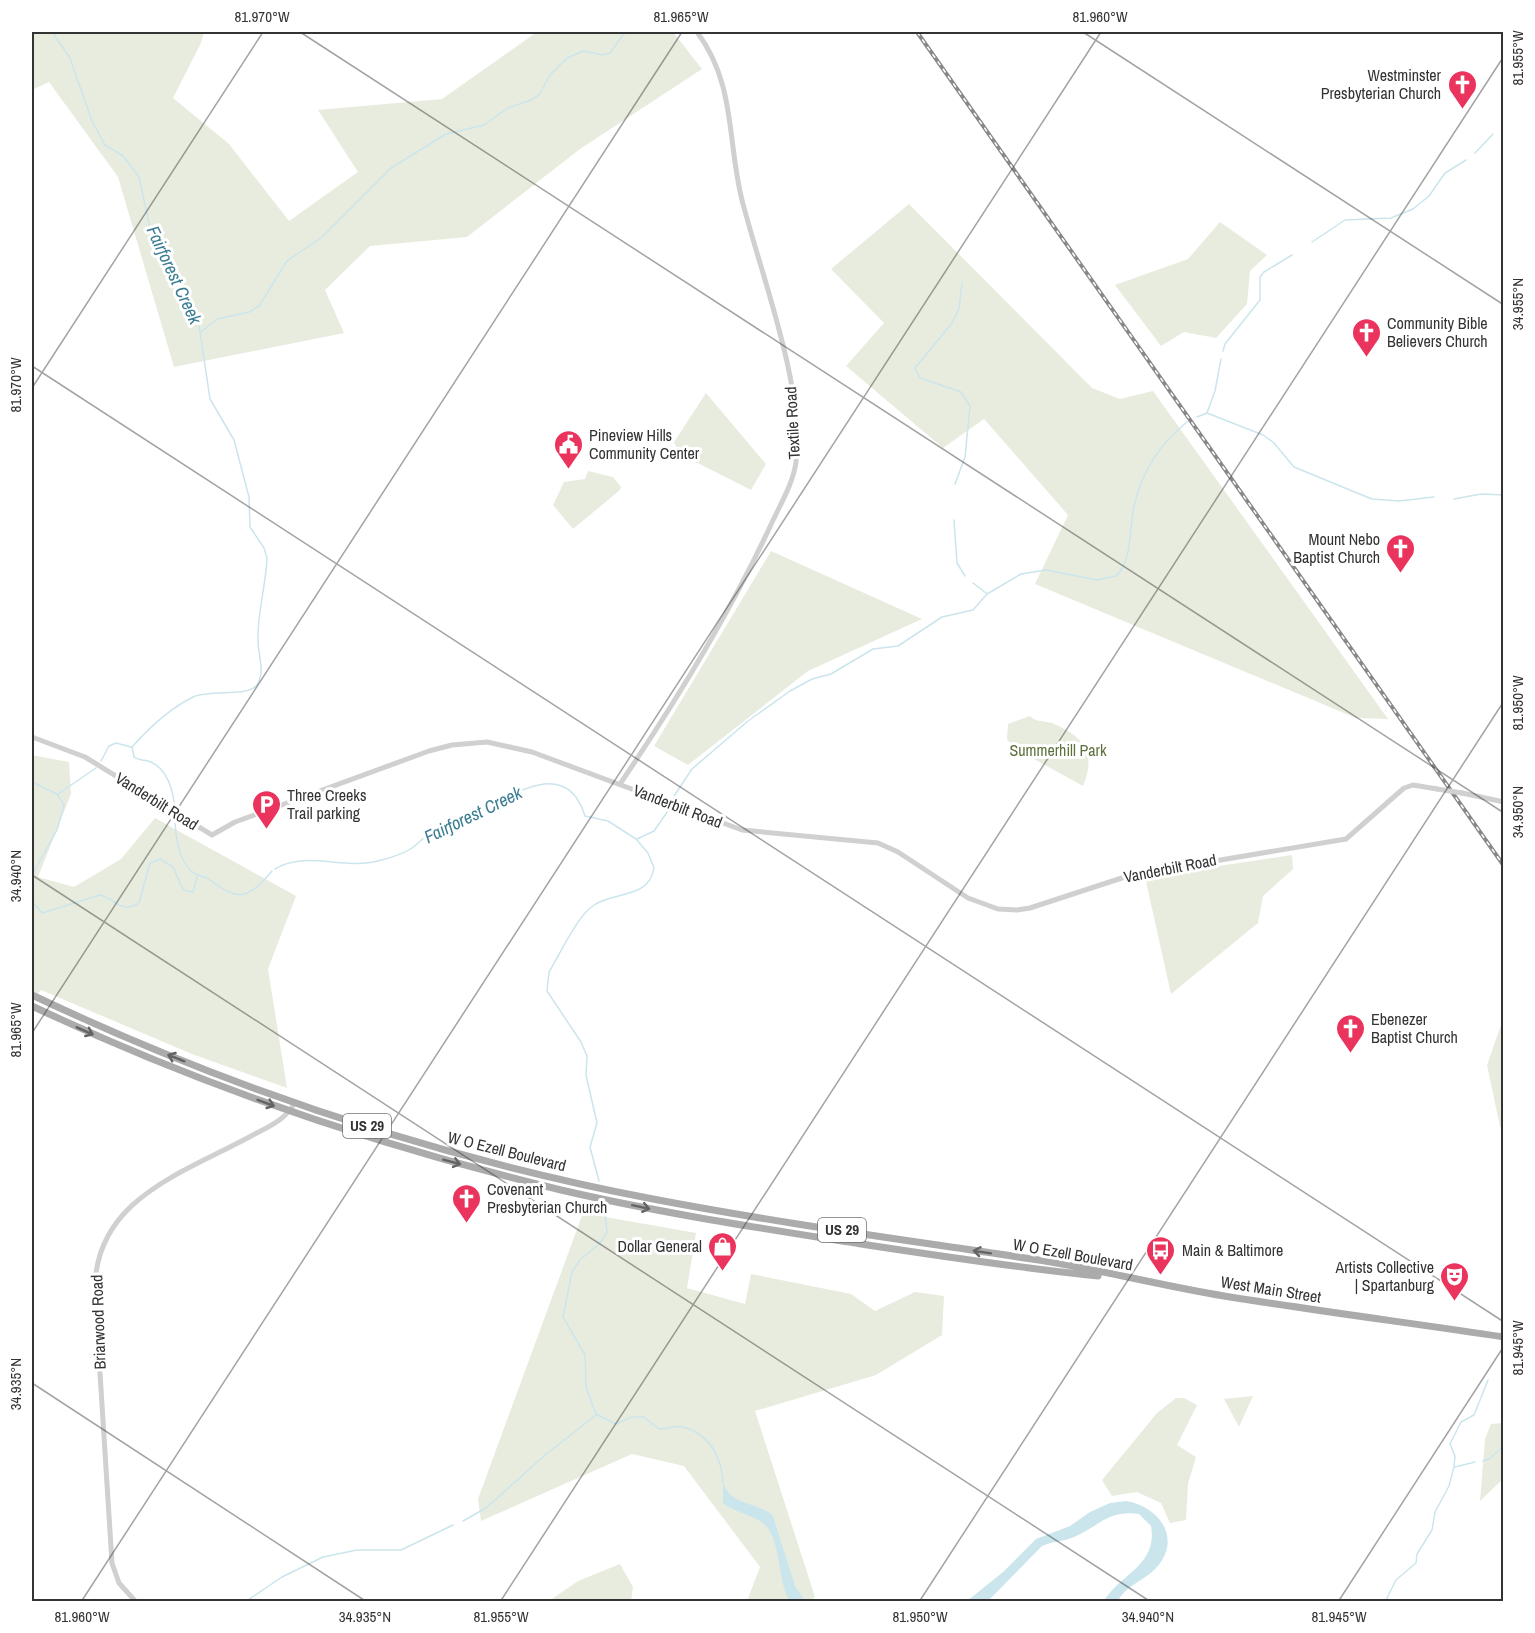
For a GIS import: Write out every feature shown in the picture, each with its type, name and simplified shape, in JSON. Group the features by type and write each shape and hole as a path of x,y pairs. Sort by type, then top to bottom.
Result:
{"main road":[{"name":"W O Ezell Boulevard","path":"32,995 202,1068 295,1102 379,1130 527,1172 784,1222 1142,1280"},
{"name":"W O Ezell Boulevard","path":"32,1006 200,1078 290,1112 478,1169 561,1190 715,1221 783,1232 1017,1268 1142,1280"},
{"path":"200,1078 202,1068"},
{"path":"715,1221 716,1210"},
{"path":"783,1232 784,1222"},
{"path":"882,1247 884,1237"},
{"path":"946,1257 948,1247"},
{"name":"West Main Street","path":"1142,1280 1222,1296 1503,1337"}],"street":[{"name":"Textile Road","path":"620,784 733,602 787,489 796,461 796,428 790,378 741,198 722,75 712,52 698,32"},
{"name":"Vanderbilt Road","path":"32,737 62,746 102,767 213,835 235,822 429,751 475,742 510,746 742,830 878,843 898,852 968,898 1004,910 1030,908 1131,874 1346,838 1400,791 1413,785 1503,802"},
{"path":"290,1112 295,1102"},
{"name":"Briarwood Road","path":"136,1602 119,1582 112,1563 95,1294 99,1255 117,1220 136,1200 158,1185 243,1141 290,1112"}],"green space":[{"path":"32,32 204,32 201,43 173,98 229,144 289,221 358,172 318,110 442,99 537,32 673,32 702,69 580,149 467,237 370,246 325,290 344,333 174,367 118,177 49,82 32,90"},
{"path":"909,204 1092,388 1120,399 1153,391 1388,719 1356,718 1035,584 1068,515 984,419 943,448 846,366 884,323 831,269"},
{"path":"1220,222 1267,255 1250,271 1247,304 1216,338 1184,332 1161,346 1115,285 1188,259"},
{"path":"706,393 766,464 751,490 680,454 674,442"},
{"path":"588,471 613,477 621,487 573,529 553,505 564,482 585,479"},
{"path":"771,551 922,619 808,671 688,765 654,746"},
{"name":"Summerhill Park","path":"1030,716 1035,720 1063,728 1080,740 1088,755 1089,764 1083,786 1025,754 1007,740 1008,724"},
{"path":"32,755 69,762 71,794 38,877 74,887 121,859 155,818 296,896 268,969 287,1088 192,1054 41,990 32,1000"},
{"path":"1292,855 1293,869 1263,896 1258,923 1171,994 1145,877"},
{"path":"1503,1019 1504,1126 1500,1127 1487,1065"},
{"path":"583,1213 696,1233 687,1288 745,1304 751,1274 851,1294 875,1311 915,1292 944,1296 942,1335 876,1375 755,1411 815,1597 810,1601 747,1601 760,1567 684,1466 632,1454 481,1521 478,1499"},
{"path":"1253,1396 1239,1427 1224,1399"},
{"path":"1176,1398 1184,1398 1197,1405 1177,1445 1196,1457 1188,1484 1186,1520 1170,1523 1161,1503 1137,1492 1112,1496 1102,1480 1157,1413"},
{"path":"1503,1423 1503,1479 1480,1501 1485,1439 1491,1424"},
{"path":"620,1564 633,1587 631,1601 549,1601 578,1581"}],"water":[{"path":"723,1482 732,1495 773,1516 795,1586 805,1601 790,1601 783,1584 776,1546 768,1528 759,1520 723,1503"},
{"path":"1126,1501 1138,1504 1157,1517 1164,1525 1167,1546 1164,1557 1156,1568 1130,1587 1118,1601 1104,1601 1111,1591 1144,1559 1152,1539 1151,1526 1139,1514 1119,1514 1074,1537 1042,1546 988,1601 967,1601 1003,1572 1036,1539 1070,1526 1090,1512 1110,1503"}],"waterway":[{"name":"Fairforest Creek","path":"52,32 70,58 92,121 105,145 123,156 139,177 152,237 186,292 198,319 210,399 234,440 249,497 250,527 264,548 267,558 258,631 261,676 256,686 244,691 208,693 193,697 160,719 132,747 134,757 155,764 161,769 169,782 175,811"},
{"path":"201,332 217,319 249,312 259,306 287,261 322,237 391,168 446,134 484,125 508,108 531,100 539,95 550,75 567,58 583,51 603,55 610,53 625,32"},
{"path":"1475,153 1493,134"},
{"path":"1312,242 1345,220 1391,218 1413,209 1429,196 1445,173 1466,160"},
{"path":"1223,351 1225,344 1260,300 1260,277 1264,272 1292,255"},
{"path":"955,484 965,457 970,406 961,392 920,378 915,368 952,323 959,309 962,283"},
{"path":"1197,417 1207,413 1215,391 1221,359"},
{"path":"1207,413 1263,435 1273,442 1294,467 1372,499 1399,501 1434,497"},
{"path":"674,796 692,769 748,721 790,691 812,679 831,674 873,649 898,646 942,617 973,610 987,594 1021,574 1046,570 1097,580 1116,576 1128,553 1132,514 1147,470 1160,449 1187,422"},
{"path":"1454,499 1481,494 1504,495"},
{"path":"954,520 957,563 965,576"},
{"path":"973,583 986,593"},
{"path":"101,761 109,746 116,743 131,747"},
{"path":"58,794 96,768"},
{"path":"32,782 57,794 64,805 57,830 32,875"},
{"name":"Fairforest Creek","path":"275,869 299,861 365,863 391,857 408,850 427,835 460,824 512,794 547,784 563,786 575,797 585,816 608,821 636,839 648,853 654,868 651,878 638,890 602,901 588,910 575,926 549,972 547,991 581,1042 587,1056 586,1075 597,1123 590,1147 599,1181"},
{"path":"637,839 654,831 670,808"},
{"name":"Fairforest Creek","path":"175,816 177,840 182,857 191,871 198,875 229,892 243,894 256,887 272,871"},
{"path":"32,901 42,913 100,895 119,905 133,906 139,903 150,863 160,859 173,867 183,890 193,892 197,877"},
{"name":"Fairforest Creek","path":"604,1204 607,1232 600,1243 580,1260 572,1272 563,1317 585,1355 586,1387 596,1414 616,1424 631,1417 644,1417 659,1429 680,1427 692,1430 713,1448 720,1465 723,1483"},
{"path":"1385,1602 1396,1580 1416,1563 1417,1554 1432,1530 1435,1512 1449,1486 1454,1467 1455,1456 1450,1444 1461,1422 1474,1415 1488,1380"},
{"path":"463,1521 486,1508 545,1455 596,1415"},
{"path":"1483,1461 1489,1459 1504,1446"},
{"path":"1455,1467 1475,1462"},
{"path":"245,1602 282,1577 323,1557 357,1550 401,1550 453,1525"}],"railway":[{"path":"917,32 1504,866"}],"place":[{"name":"Westminster Presbyterian Church","path":"1462,110"},
{"name":"Community Bible Believers Church","path":"1366,358"},
{"name":"Pineview Hills Community Center","path":"568,470"},
{"name":"Mount Nebo Baptist Church","path":"1401,574"},
{"name":"Three Creeks Trail parking","path":"266,830"},
{"name":"Ebenezer Baptist Church","path":"1350,1054"},
{"name":"Covenant Presbyterian Church","path":"466,1224"},
{"name":"Dollar General","path":"723,1272"},
{"name":"Main & Baltimore","path":"1161,1276"},
{"name":"Artists Collective | Spartanburg","path":"1455,1302"}]}
